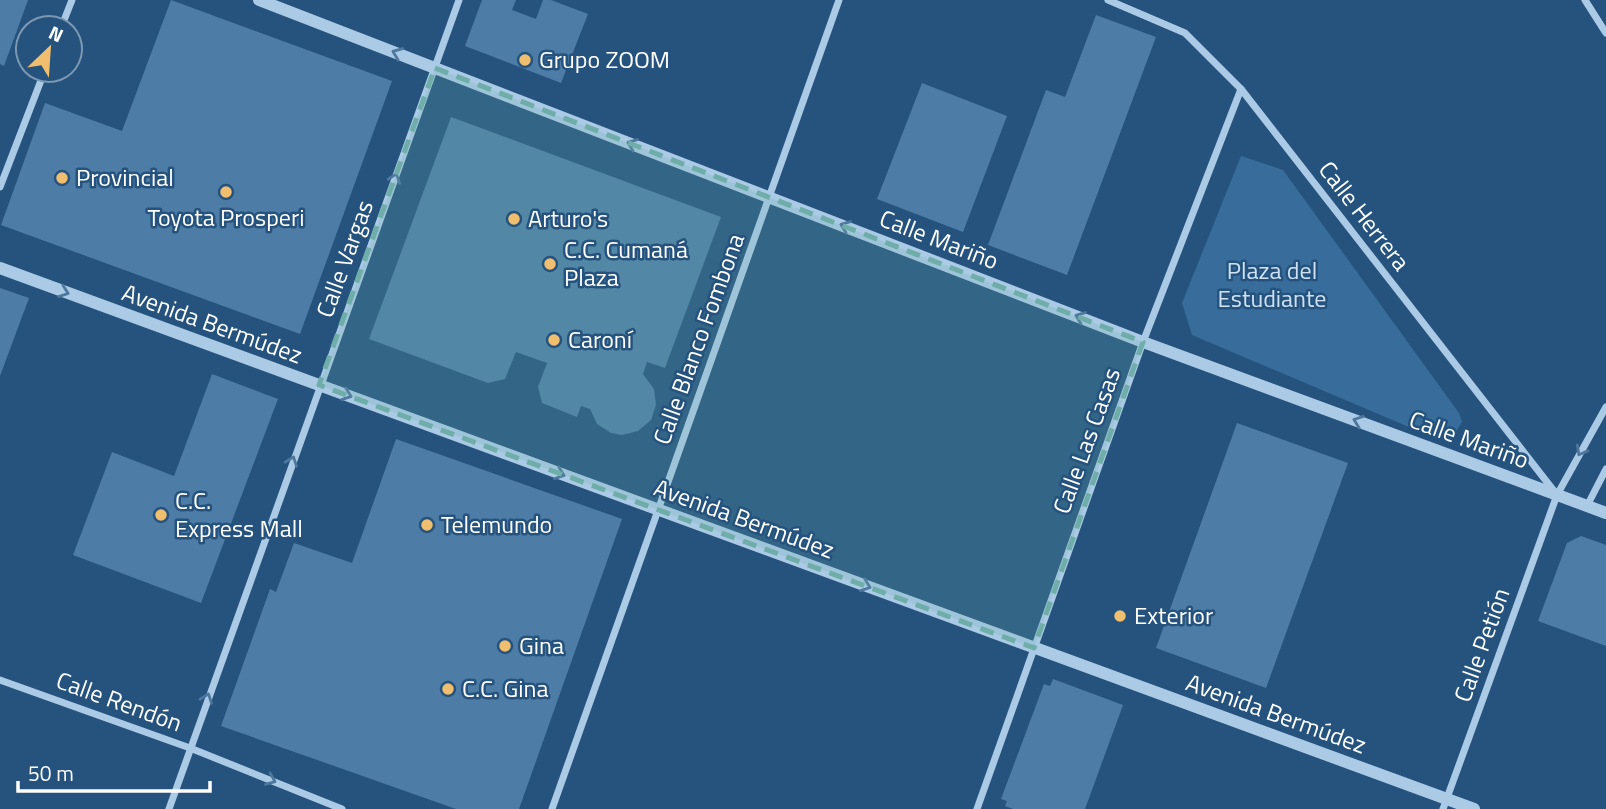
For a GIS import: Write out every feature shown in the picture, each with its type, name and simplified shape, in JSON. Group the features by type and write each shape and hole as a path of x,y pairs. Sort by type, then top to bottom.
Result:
{"street":[{"name":"Calle Mariño","path":"259,0 1143,342 1606,513"},
{"name":"Calle Vargas","path":"169,809 459,0"},
{"name":"Calle Blanco Fombona","path":"552,809 771,198 839,0"},
{"name":"Calle Herrera","path":"1108,0 1185,33 1241,89 1557,495"},
{"path":"1585,0 1606,33"},
{"path":"0,187 40,84"},
{"name":"Calle Las Casas","path":"977,809 1143,342 1241,89"},
{"name":"Avenida Bermúdez","path":"0,268 1034,648 1445,804 1474,809"},
{"name":"Calle Petión","path":"1445,804 1557,495 1606,407"},
{"path":"1587,506 1606,469"},
{"name":"Calle Rendón","path":"0,680 190,748 342,809"}],"highlighted area":[{"path":"435,68 1143,342 1034,648 319,385"}],"green space":[{"name":"Plaza del Estudiante","path":"1241,156 1283,170 1459,413 1462,422 1452,438 1430,436 1192,335 1182,303"}],"building":[{"path":"0,0 28,0 23,14 14,14 14,38 4,66 0,64"},
{"name":"Toyota Prosperi","path":"171,0 392,81 300,334 1,225 45,103 122,131"},
{"path":"482,0 516,0 512,10 536,19 543,0 551,0 588,14 561,83 465,46"},
{"path":"1096,15 1156,37 1067,275 988,245 1046,90 1065,97"},
{"path":"922,83 1007,116 963,232 877,199"},
{"name":"C.C. Cumaná Plaza","path":"451,117 721,217 665,368 647,362 643,374 654,389 656,405 651,420 638,431 622,435 611,433 597,424 590,409 581,406 577,417 542,403 538,387 547,363 516,352 505,379 488,383 369,339"},
{"path":"0,288 29,298 0,376"},
{"name":"C.C. Express Mall","path":"212,374 278,399 201,603 73,555 112,452 174,476"},
{"path":"1237,423 1348,463 1266,688 1156,648"},
{"name":"C.C. Gina","path":"396,439 622,519 519,809 456,809 221,726 270,589 276,592 294,543 352,563"},
{"path":"1581,536 1606,545 1606,646 1538,621 1567,543"},
{"path":"1053,679 1123,705 1085,809 1013,809 1005,806 1007,801 1001,799 1044,684 1050,686"}],"place":[{"name":"Grupo ZOOM","path":"525,60"},
{"name":"Provincial","path":"62,178"},
{"name":"Toyota Prosperi","path":"226,192"},
{"name":"Arturo's","path":"514,219"},
{"name":"C.C. Cumaná Plaza","path":"550,264"},
{"name":"Caroní","path":"554,340"},
{"name":"C.C. Express Mall","path":"161,515"},
{"name":"Telemundo","path":"427,525"},
{"name":"Exterior","path":"1120,616"},
{"name":"Gina","path":"505,646"},
{"name":"C.C. Gina","path":"448,689"}]}
